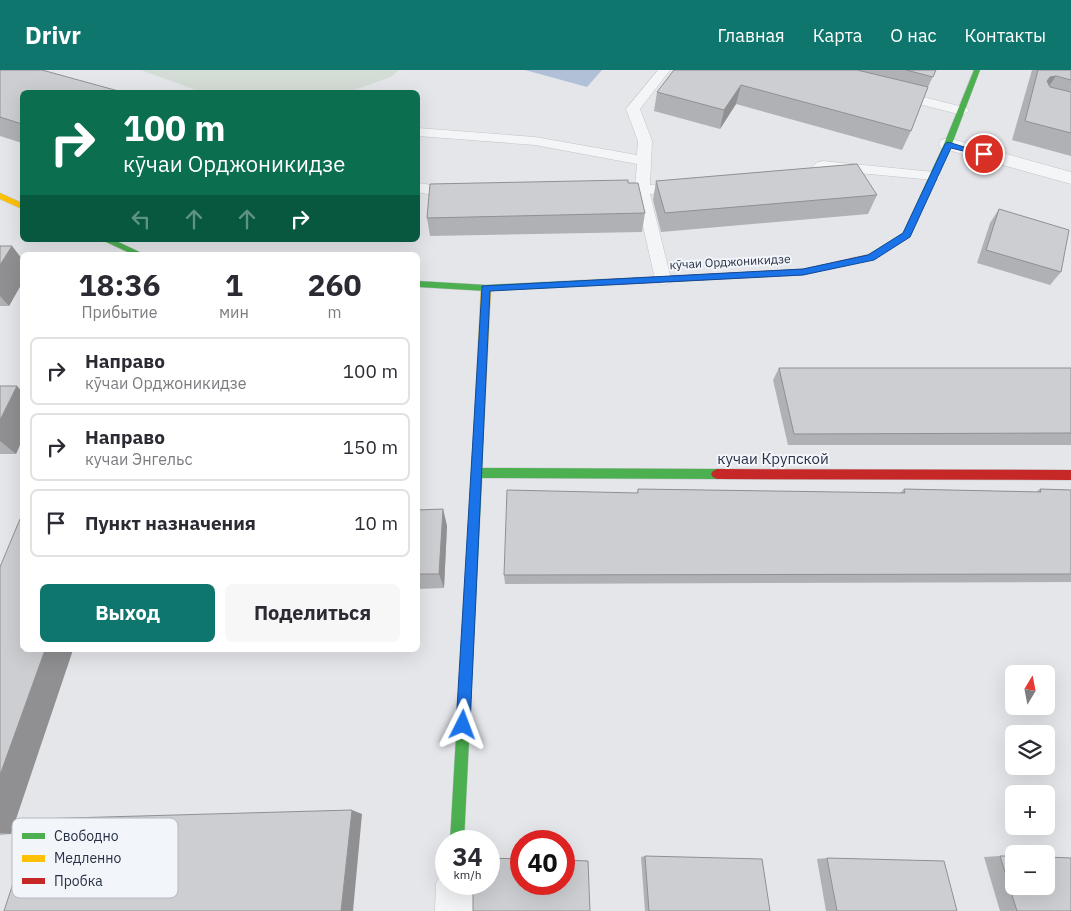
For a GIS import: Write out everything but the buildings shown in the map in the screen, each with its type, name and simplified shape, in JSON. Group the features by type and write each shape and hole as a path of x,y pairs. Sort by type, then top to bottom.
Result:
{"street":[{"name":"кӯчаи Орджоникидзе","path":"420,284 486,288 803,272 871,257 906,235 948,144 977,70"},
{"path":"948,144 1071,178"},
{"path":"0,196 20,205"},
{"path":"111,242 135,252"},
{"path":"459,830 486,288"},
{"name":"кучаи Крупской","path":"476,473 1071,475"},
{"path":"454,911 455,895"}],"lane":[{"path":"663,279 642,191 645,141 632,109 664,70"},
{"path":"886,92 962,110"},
{"path":"420,132 536,141 645,161"},
{"path":"789,180 808,178 823,165 934,176"},
{"path":"420,188 439,192 468,192"},
{"path":"603,191 694,188"}],"shaded area":[{"path":"141,70 399,70 391,77 354,90 196,90"}],"water":[{"path":"525,70 602,70 587,87"}],"traffic: fast":[{"path":"871,257 907,235 948,144 977,70"},
{"path":"111,242 135,252"},
{"path":"420,284 486,288 610,282"},
{"path":"458,830 479,424"},
{"path":"476,473 717,474"}],"traffic: slow":[{"path":"0,196 20,205"},
{"path":"479,424 486,288"}],"traffic: jam":[{"path":"610,282 803,272 871,257"},
{"path":"717,474 1071,475"}],"route":[{"path":"463,725 486,288 803,272 871,257 906,235 948,144 984,154"}]}
